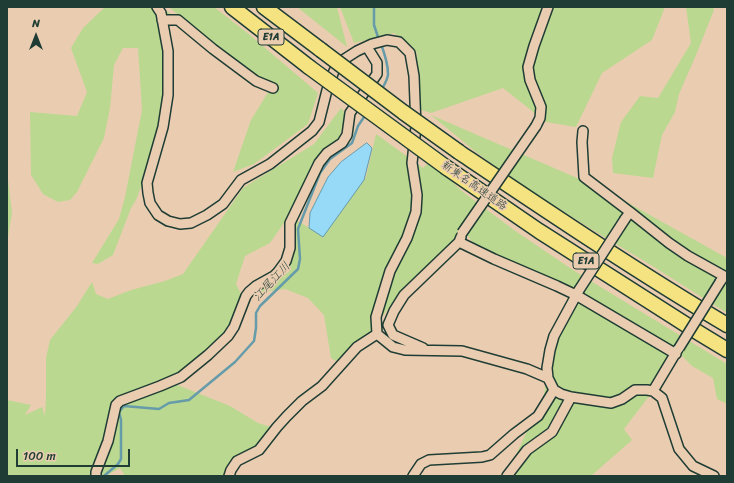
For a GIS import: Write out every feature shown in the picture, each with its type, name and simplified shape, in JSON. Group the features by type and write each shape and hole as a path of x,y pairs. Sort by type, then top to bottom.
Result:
{"highway":[{"name":"新東名高速道路","path":"232,7 309,67 447,168 539,231 727,350"},
{"name":"新東名高速道路","path":"264,7 459,152 535,204 631,266 727,325"}],"street":[{"path":"157,7 161,13 168,51 169,71 168,95 163,127 147,183 150,204 158,215 168,221 180,224 191,223 213,212 223,204 241,180 270,164 312,131 319,122 327,90 334,71 343,60 357,51 387,40 399,42 410,53 414,76 416,127 412,163 417,195 416,212 407,238 390,271 376,317 377,334 393,347 405,350 462,351 527,370 548,378"},
{"path":"428,350 393,335 388,325 394,311 404,295 459,242 462,233 536,126 540,118 541,107 530,80 528,67 548,7"},
{"path":"162,20 178,20 256,81 273,88"},
{"path":"96,476 96,472 108,441 116,405 120,400 160,386 181,376 208,355 228,336 234,327 249,292 256,286 274,276 286,261 290,248 290,223 296,210 319,163 327,154 342,143 347,135 350,113 377,74 377,63 367,47"},
{"path":"583,130 582,142 584,178 628,215 688,256 724,278 653,391"},
{"path":"628,215 578,293 554,336 546,368 548,378 554,390 561,394 611,403 622,399 635,390 653,391 662,398 679,449 693,466 714,476"},
{"path":"459,242 494,259 557,286 578,293 677,351"},
{"path":"229,476 237,461 260,450 277,427 302,401 322,386 357,347 377,334"},
{"path":"413,476 421,464 429,460 482,457 490,455 538,416 554,390"},
{"path":"507,476 527,450 552,432 571,397"}],"green space":[{"path":"105,7 160,7 171,14 163,24 167,100 159,139 113,255 98,264 92,263 119,219 125,197 142,110 138,48 123,48 114,65 110,108 104,138 77,192 70,200 58,202 43,194 31,175 30,112 77,116 87,92 71,48 83,28"},
{"path":"169,7 214,7 250,35 318,93 308,124 254,164 233,172 251,120 270,89 220,52"},
{"path":"297,7 337,7 347,47"},
{"path":"340,7 665,7 652,40 602,73 576,127 546,122 503,88 431,113 418,109 417,53 394,33 354,43"},
{"path":"686,7 713,7 714,10 679,94 675,112 662,135 653,178 613,173 612,158 621,122 640,96 658,98 691,43"},
{"path":"341,108 346,114 339,139 317,160 288,217 270,243 245,256 236,284 241,294 231,327 205,352 177,374 125,394 111,402 136,399 175,384 230,406 258,423 271,427 252,452 230,476 125,476 120,468 106,476 7,476 7,400 31,405 25,415 42,407 45,416 46,358 50,340 77,306 92,282 96,294 108,299 131,290 165,281 183,274 243,188 314,144"},
{"path":"431,115 605,190 727,258 727,313 512,179"},
{"path":"376,134 423,168 430,161 463,192 514,230 576,272 727,364 727,404 717,399 713,378 692,366 670,344 573,287 536,273 473,243 461,227 448,249 388,309 369,334 341,364 331,358 324,315 308,298 285,289 255,293 263,286 289,272 296,220 323,236 366,177"},
{"path":"8,180 12,213 7,243 7,181"},
{"path":"576,298 676,354 653,391 624,429 632,440 591,476 506,476 544,395 548,365"}],"water":[{"path":"367,143 372,148 364,180 323,237 309,228 310,213 328,177 341,162"}],"waterway":[{"name":"江尾江川","path":"374,7 374,25 379,40"},
{"name":"江尾江川","path":"381,44 386,59 388,74 387,80 382,89"},
{"name":"江尾江川","path":"104,476 118,464 121,459 121,420 119,412 124,406 159,409 169,403 189,400 235,362 254,341 256,313 260,306 298,269 300,259 298,229 320,173 330,159 352,143 358,126 366,114"}]}
